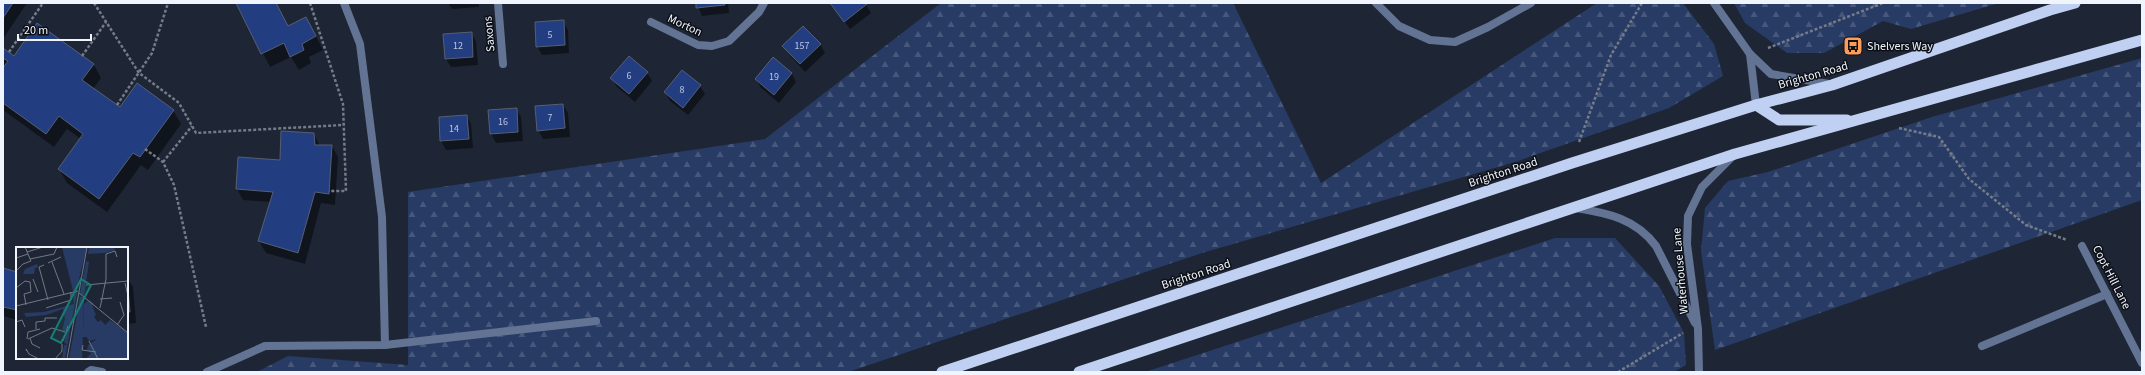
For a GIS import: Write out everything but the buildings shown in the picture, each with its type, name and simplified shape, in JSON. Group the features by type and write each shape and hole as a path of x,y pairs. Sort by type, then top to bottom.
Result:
{"highway":[{"name":"Brighton Road","path":"942,372 1572,164 1756,105 1832,85 2050,10 2075,3"},
{"path":"1079,372 1735,154 1863,120 2142,40"},
{"path":"1756,105 1779,120 1863,120"}],"street":[{"path":"344,3 360,44 382,217 385,345"},
{"name":"Saxons","path":"498,3 503,64"},
{"name":"Morton","path":"651,22 698,45 712,46 729,41 759,12 764,3"},
{"path":"1376,3 1400,26 1430,40 1455,42 1488,27 1531,3"},
{"path":"1714,3 1750,54 1771,74 1832,85"},
{"path":"1750,54 1756,105"},
{"name":"Waterhouse Lane","path":"1699,372 1698,329 1687,244 1688,216 1702,187 1735,154"},
{"name":"Waterhouse Lane","path":"1575,208 1620,218 1636,226 1647,234 1656,246 1698,329"},
{"name":"Copt Hill Lane","path":"2082,246 2142,363"},
{"path":"1982,346 2107,294"},
{"path":"207,372 265,346 385,345 596,321"},
{"path":"88,372 91,370 102,372"}],"path":[{"path":"9,52 43,3"},
{"path":"94,3 139,73 179,103 196,133 344,126"},
{"path":"117,105 152,53 168,3"},
{"path":"310,3 343,104 346,191 330,191"},
{"path":"1572,164 1611,55 1642,3"},
{"path":"1750,54 1882,3"},
{"path":"82,56 106,22"},
{"path":"163,162 192,126"},
{"path":"1893,126 1939,137 1969,179 2026,225 2082,246"},
{"path":"145,149 163,162 174,185 206,327"},
{"path":"1618,372 1684,333 1698,329"}],"green space":[{"path":"941,3 1233,3 1321,183 1597,3 1683,3 1714,44 1723,76 1669,108 1515,162 1202,253 848,372 257,372 288,356 408,365 408,192 765,139"},
{"path":"1734,3 1999,3 1911,29 1883,21 1824,53 1787,53 1745,23"},
{"path":"2142,58 2142,200 1715,350 1701,251 1705,208 1728,181 1768,172 1932,117"},
{"path":"1555,238 1615,238 1659,286 1684,333 1686,365 1674,372 1145,372"}],"place":[{"name":"Shelvers Way","path":"1853,46"}]}
